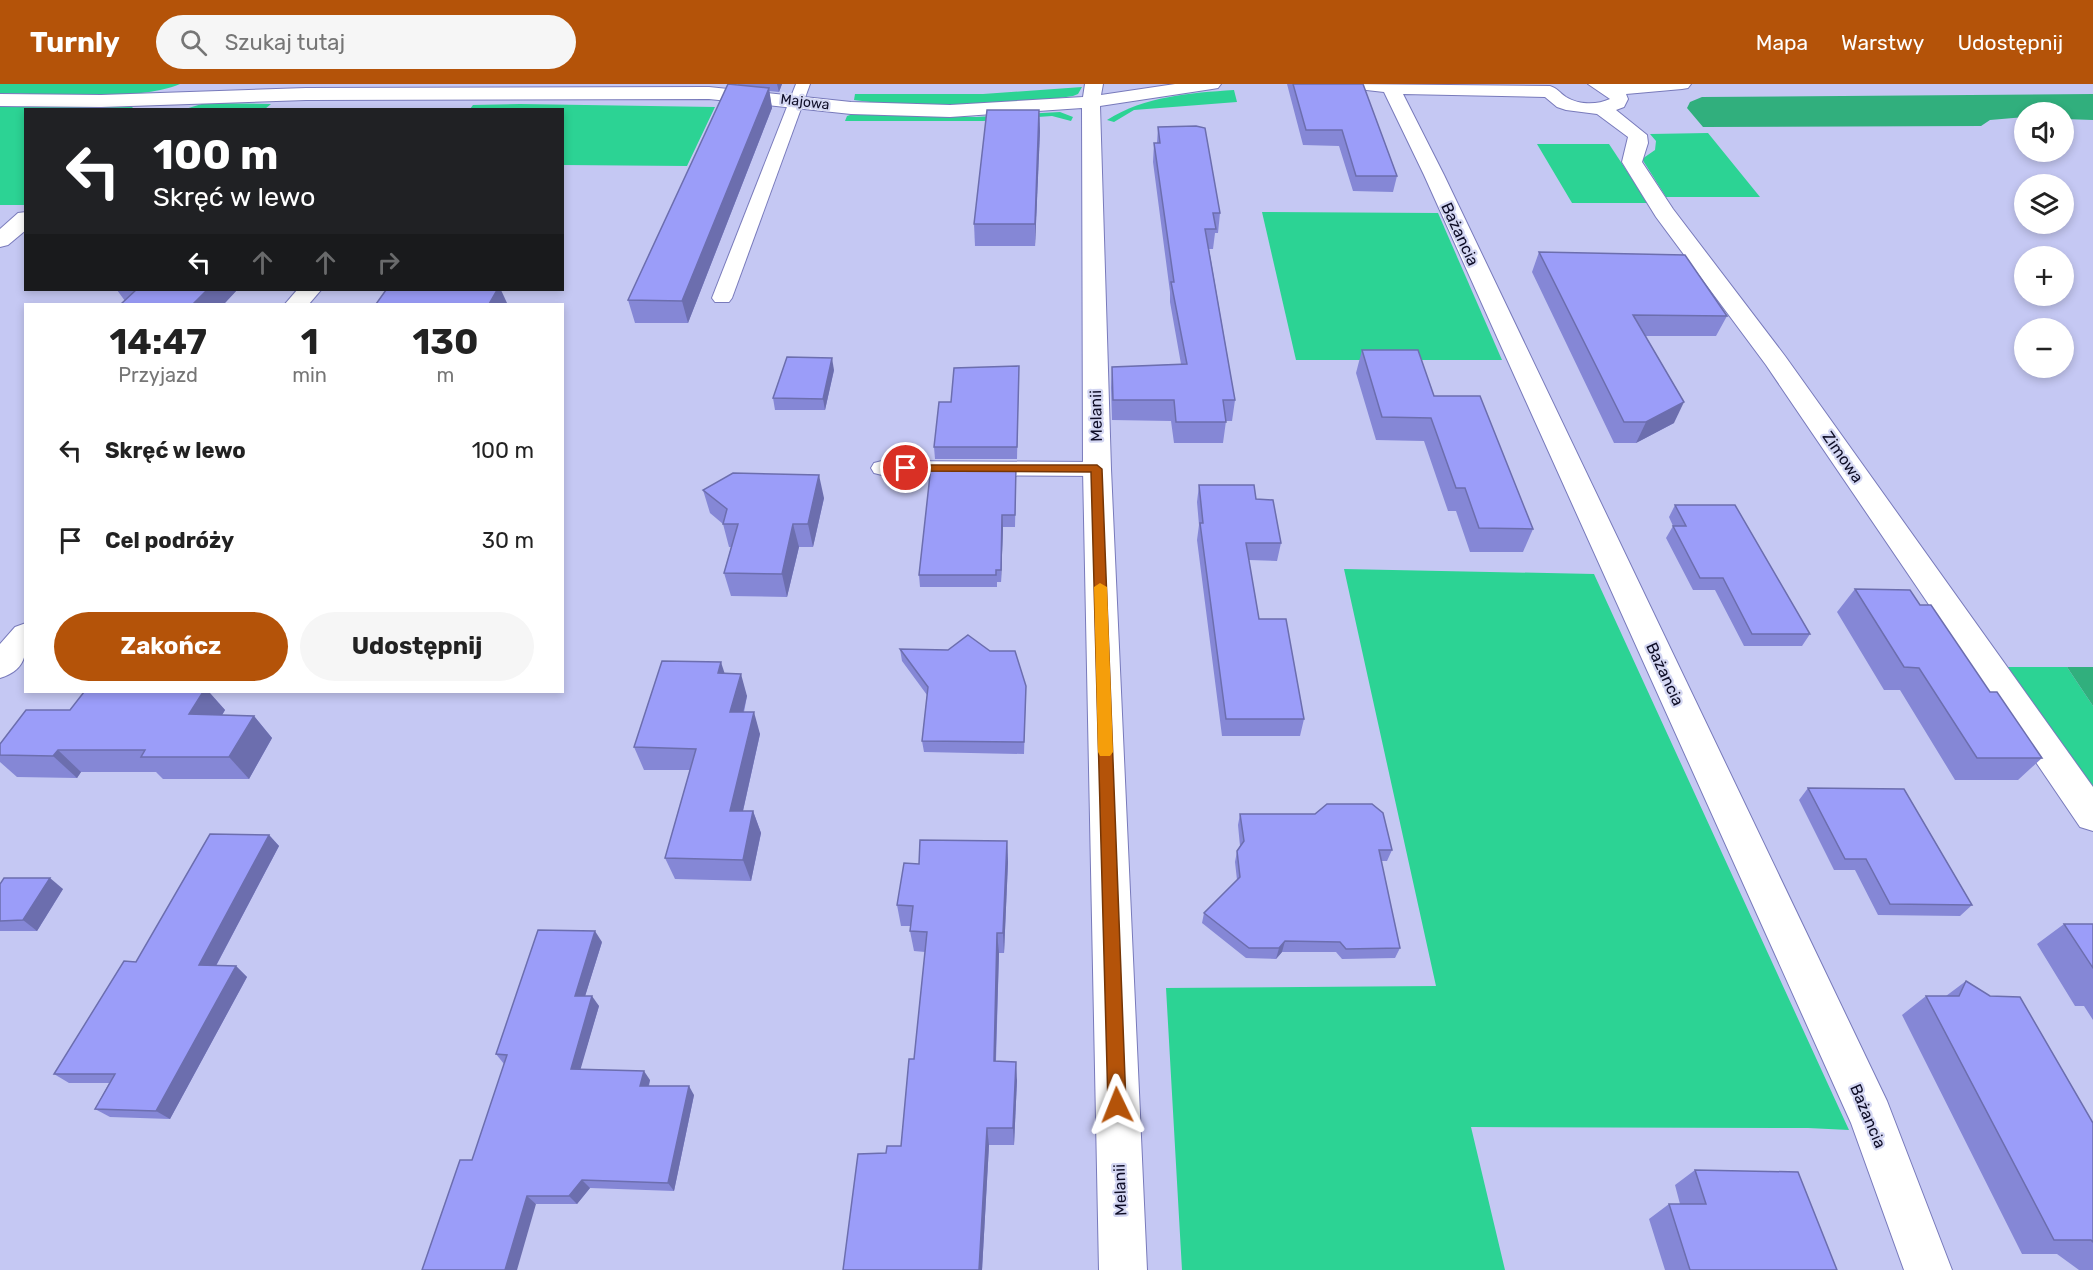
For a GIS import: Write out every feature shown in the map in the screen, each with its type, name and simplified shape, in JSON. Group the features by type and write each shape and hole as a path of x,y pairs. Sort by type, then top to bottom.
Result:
{"street":[{"path":"166,104 190,84"},
{"name":"Majowa","path":"0,100 166,104 306,94 468,96 506,93 800,93 851,108 950,111 1092,93 1212,84"},
{"path":"1355,84 1553,88 1565,104 1583,108 1604,94 1683,84"},
{"name":"Bażancia","path":"1390,86 1434,175 1871,1117 1928,1270"},
{"name":"Melanii","path":"1092,93 1097,469 1123,1270"},
{"name":"Zimowa","path":"1604,94 1637,135 1638,148 1632,162 1664,212 1776,362 2093,816"},
{"path":"0,240 24,220"},
{"path":"298,303 308,291"},
{"path":"0,666 24,637"}],"lane":[{"path":"722,298 800,93"},
{"path":"882,468 1097,469"}],"green space":[{"path":"0,84 180,84 141,93 92,96 0,93"},
{"path":"1082,87 1078,94 1073,96 992,105 908,105 854,100 855,94 983,94"},
{"path":"1234,90 1237,102 1134,110 1114,122 1107,120 1137,106 1168,97"},
{"path":"2093,94 2093,120 2074,119 2074,102 2014,102 2014,118 1990,120 1981,126 1703,127 1687,108 1690,102 1702,97"},
{"path":"205,103 271,104 266,108 189,108"},
{"path":"473,105 715,107 687,166 564,165 564,108 471,108"},
{"path":"0,107 133,108 24,108 24,205 0,205"},
{"path":"1060,112 1073,117 1071,121 1052,116 983,121 845,121 847,116 856,113 976,117"},
{"path":"1708,133 1760,197 1666,197 1642,159 1655,150 1656,141 1650,134"},
{"path":"1537,144 1609,144 1648,203 1572,203"},
{"path":"1262,212 1438,213 1502,360 1296,360"},
{"path":"1344,569 1594,574 1849,1130 1471,1127 1505,1270 1182,1270 1166,988 1436,986"},
{"path":"2007,667 2067,667 2093,706 2093,788"},
{"path":"2067,667 2093,667 2093,706"}],"building":[{"path":"728,84 769,88 682,301 628,300"},
{"path":"1293,84 1363,84 1397,176 1356,176 1342,130 1306,130"},
{"path":"987,110 1039,110 1035,224 974,224"},
{"path":"1196,126 1205,128 1220,213 1213,213 1216,229 1205,229 1235,400 1223,400 1226,422 1176,422 1174,400 1113,400 1112,367 1187,364 1171,282 1174,282 1154,143 1160,143 1158,127"},
{"path":"1539,252 1685,255 1727,316 1633,315 1684,402 1646,422 1624,422"},
{"path":"135,291 206,291 194,303 122,303"},
{"path":"385,291 496,291 490,303 377,303"},
{"path":"1362,350 1418,350 1434,396 1480,396 1533,529 1479,528 1465,488 1456,488 1431,418 1382,417"},
{"path":"787,357 832,358 823,399 773,398"},
{"path":"1019,366 1017,447 934,447 939,402 951,402 954,368"},
{"path":"931,466 1016,466 1015,515 1002,515 1001,570 996,570 996,575 919,575"},
{"path":"733,473 819,475 808,524 793,524 782,574 724,573 738,524 723,524 727,509 703,490"},
{"path":"1199,485 1254,485 1256,499 1273,500 1281,543 1246,543 1259,619 1286,619 1304,719 1226,719 1200,523 1203,523"},
{"path":"1675,505 1735,505 1810,634 1752,634 1723,578 1700,578 1673,526 1686,526"},
{"path":"1855,589 1910,590 1920,605 1931,605 1990,692 1997,692 2042,758 1977,758 1919,668 1904,667"},
{"path":"968,635 990,651 1015,651 1026,686 1024,742 922,741 928,687 900,649 948,650"},
{"path":"662,661 721,662 718,673 741,674 730,712 754,712 730,811 753,811 743,860 665,858 696,749 634,747"},
{"path":"83,693 202,693 189,714 254,716 229,757 141,757 145,750 58,750 53,756 0,755 0,744 26,710 70,710"},
{"path":"1808,788 1904,789 1972,905 1890,904 1866,859 1845,859"},
{"path":"1327,804 1372,804 1383,813 1392,850 1379,850 1400,948 1346,949 1340,942 1285,941 1279,948 1249,948 1204,913 1240,877 1237,851 1244,841 1240,814 1315,814"},
{"path":"210,834 269,835 199,965 236,966 156,1111 95,1109 115,1074 54,1074 124,961 136,962"},
{"path":"920,840 1007,841 1003,933 997,933 994,1061 1016,1062 1013,1128 987,1128 979,1270 843,1270 858,1154 886,1153 887,1146 901,1146 909,1059 914,1059 927,932 910,931 913,906 897,905 904,863 919,864"},
{"path":"4,878 50,878 23,920 0,921 0,884"},
{"path":"2064,924 2093,924 2093,968"},
{"path":"538,930 595,931 575,996 592,996 571,1069 644,1071 640,1086 689,1086 668,1183 582,1180 569,1196 527,1196 505,1270 422,1270 460,1160 472,1160 507,1055 496,1054"},
{"path":"1966,981 1990,996 2020,997 2093,1123 2093,1242 2091,1240 2054,1240 1926,996 1959,996"},
{"path":"1695,1170 1798,1172 1837,1270 1690,1270 1669,1204 1706,1204"}],"slow traffic":[{"path":"1100,587 1105,752"}],"route":[{"path":"906,468 1097,469 1117,1105"}]}
